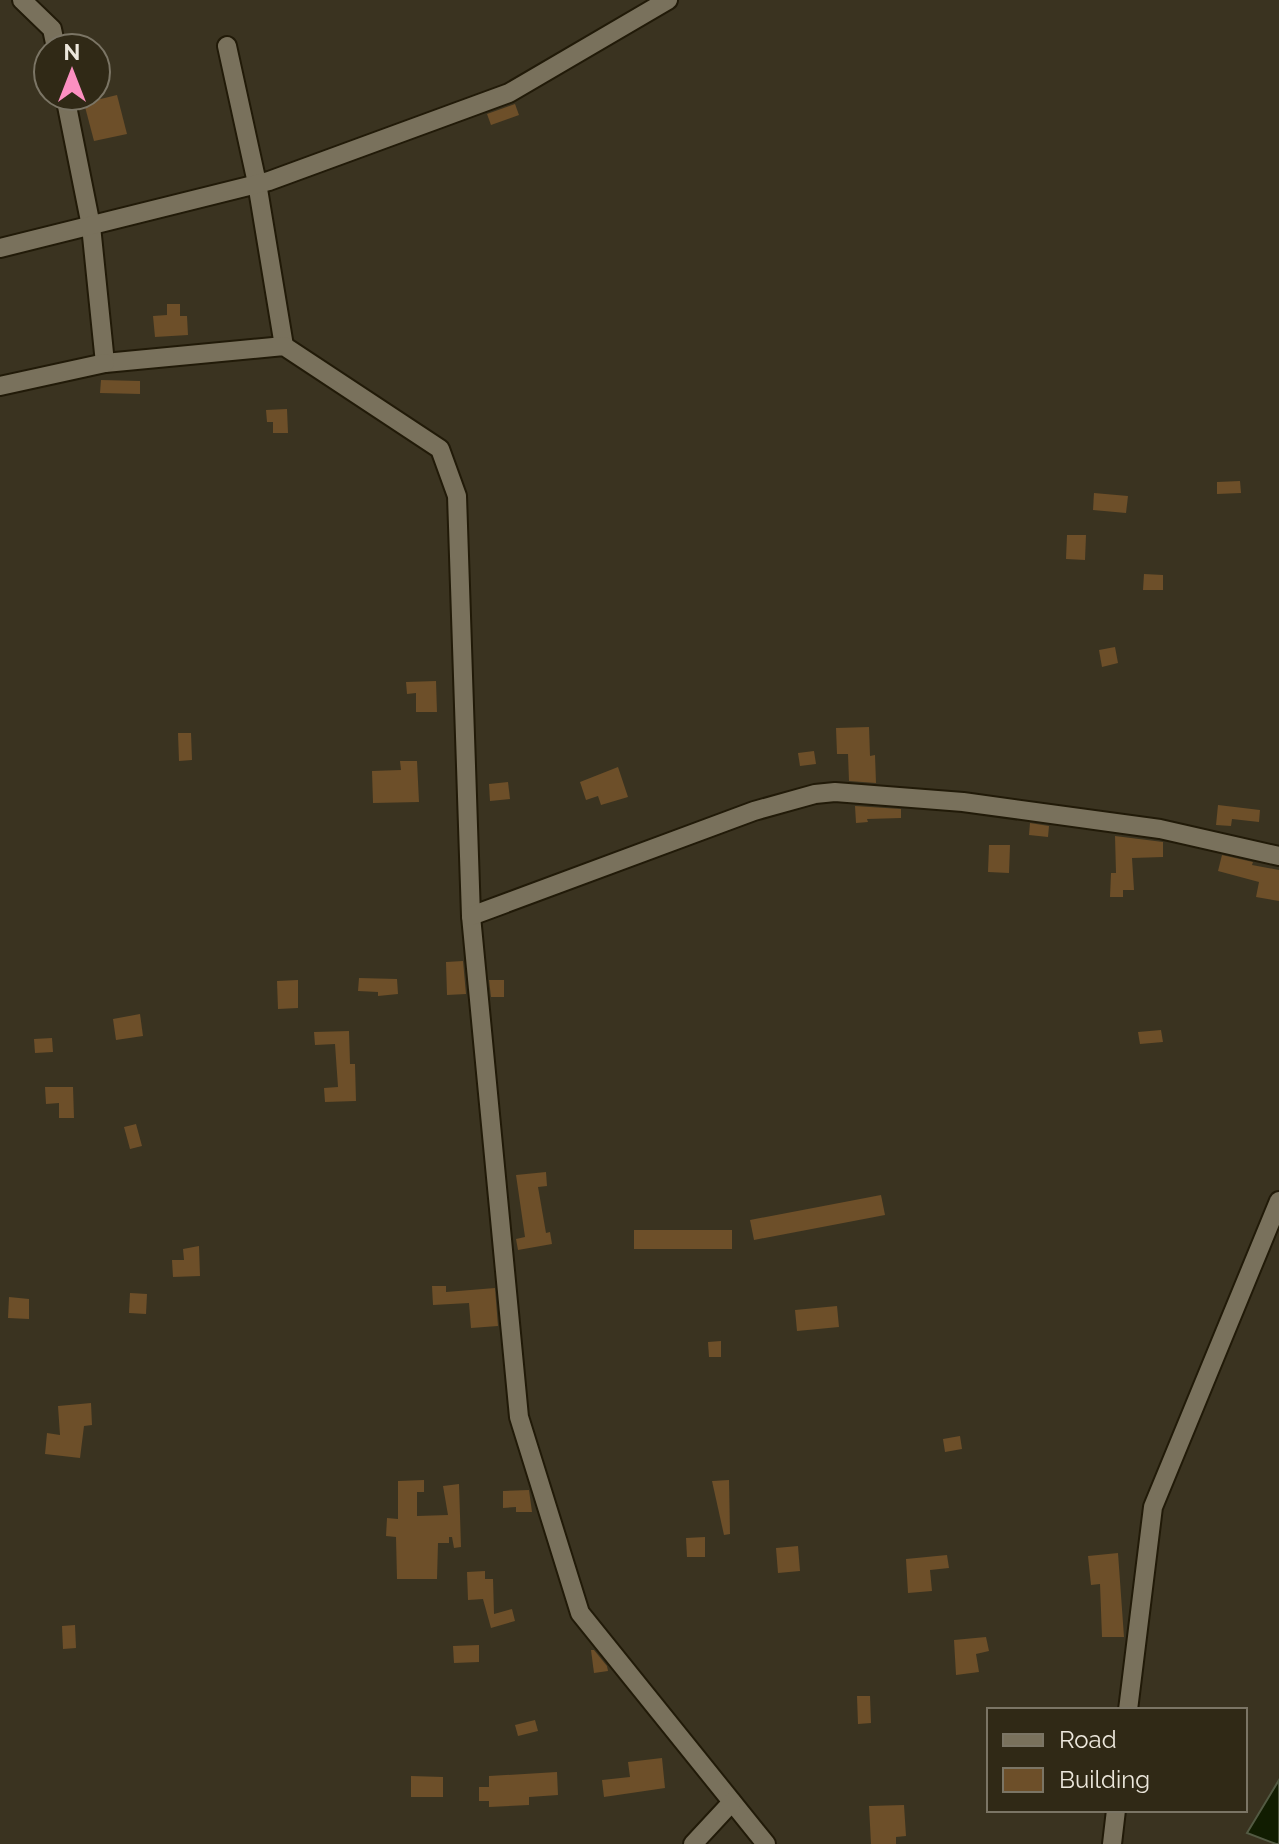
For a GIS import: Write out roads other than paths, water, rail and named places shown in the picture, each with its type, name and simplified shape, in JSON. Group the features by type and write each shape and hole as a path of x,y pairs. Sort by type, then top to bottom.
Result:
{"street":[{"path":"22,0 53,32"},
{"path":"0,248 269,181 509,93 668,0"},
{"path":"227,46 257,183 284,346"},
{"path":"68,112 91,226 105,363"},
{"path":"0,386 105,363 284,346 440,449 457,496 471,916 519,1417 580,1613 766,1844"},
{"path":"471,916 754,811 815,794 835,792 963,802 1160,829 1279,856"},
{"path":"1128,1708 1153,1507 1279,1201"},
{"path":"693,1844 732,1802"},
{"path":"1112,1844 1116,1812"}]}
